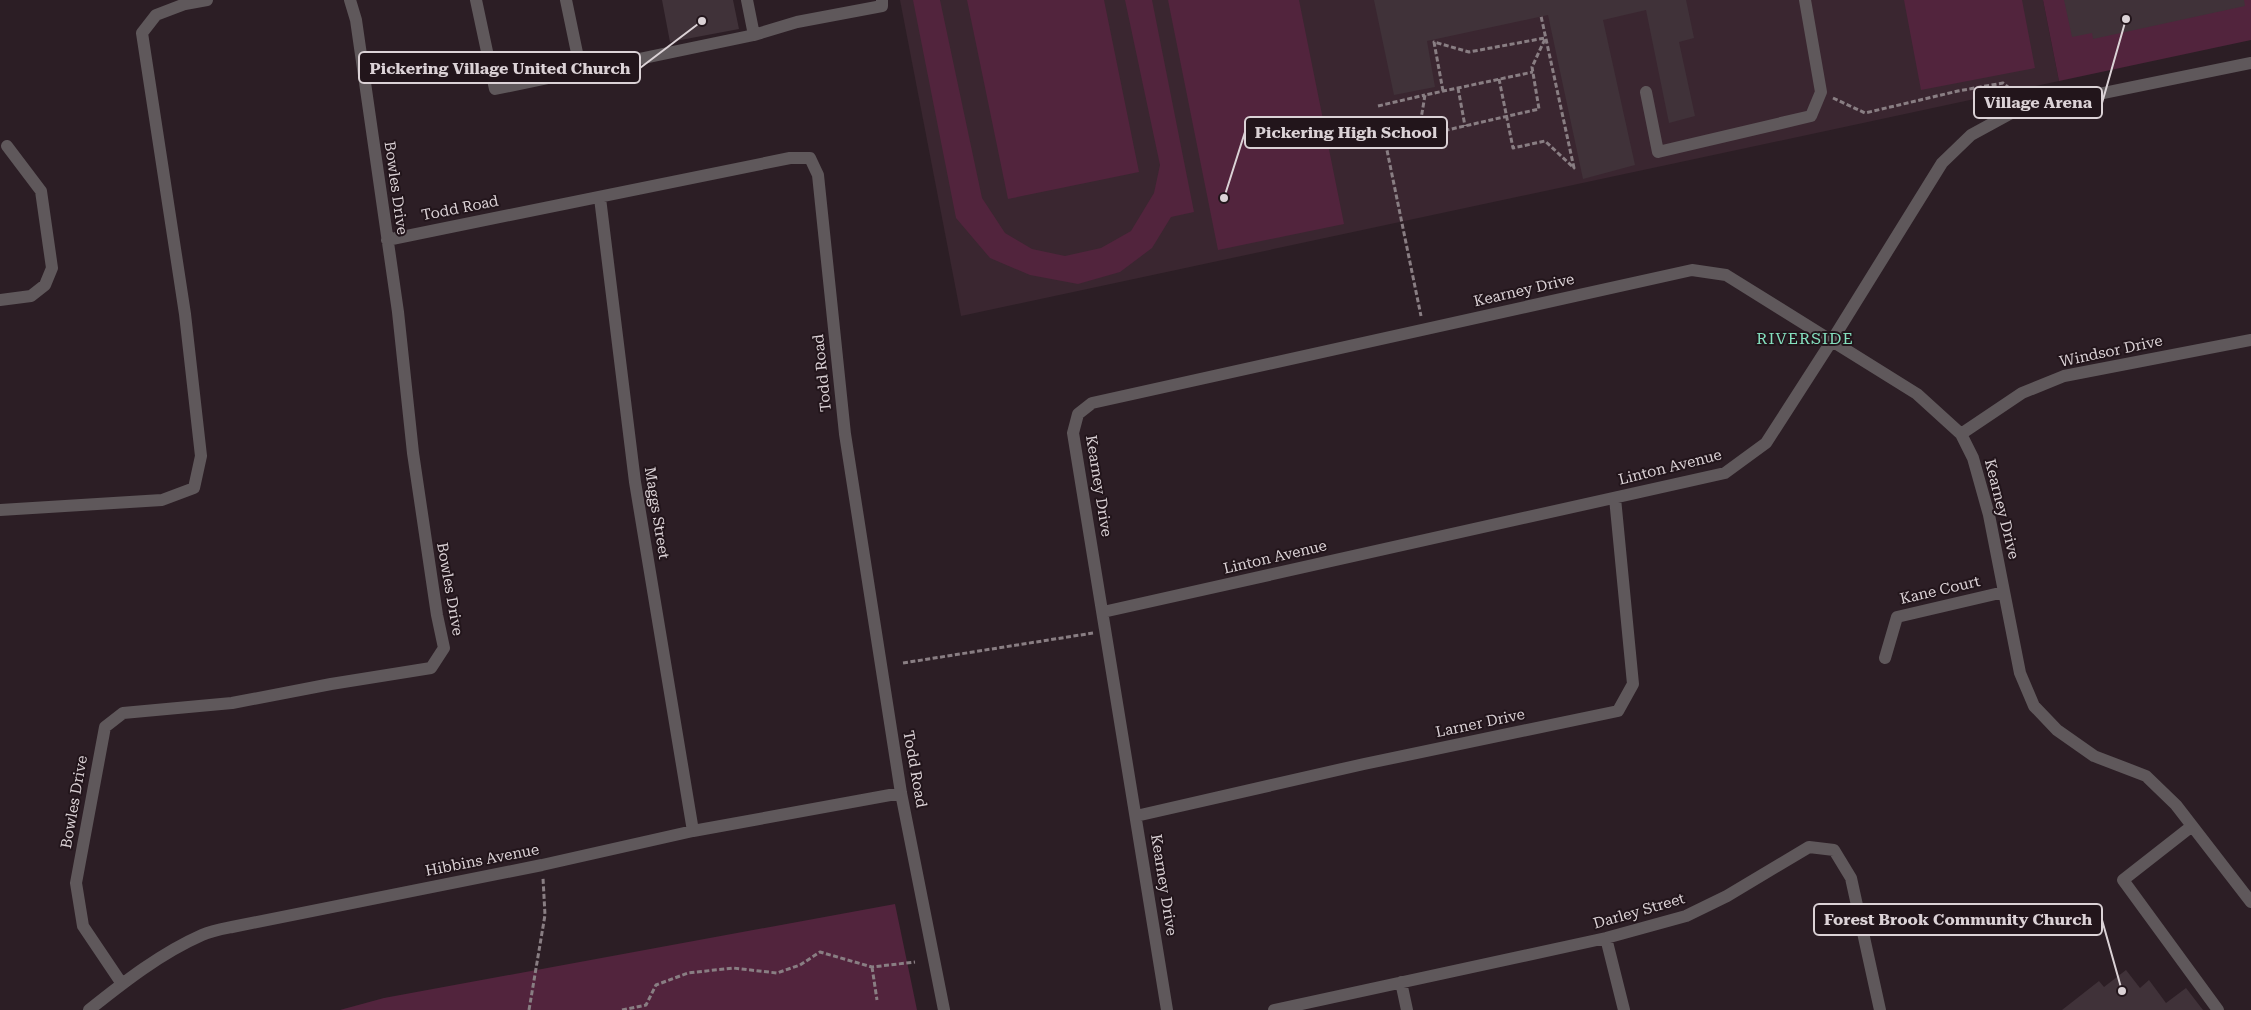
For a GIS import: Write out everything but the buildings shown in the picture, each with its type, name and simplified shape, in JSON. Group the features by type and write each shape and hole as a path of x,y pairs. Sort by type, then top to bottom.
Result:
{"street":[{"path":"0,510 162,500 194,488 201,456 185,314 142,33 156,15 185,4 207,0"},
{"name":"Bowles Drive","path":"122,984 83,926 76,883 105,727 123,713 232,704 331,684 430,668 444,648 437,615 413,453 398,312 356,20 350,0"},
{"path":"476,0 495,89 754,35 798,22 882,6 882,0"},
{"path":"566,0 581,72"},
{"path":"747,0 754,35"},
{"path":"1646,92 1658,152 1811,116 1821,92 1805,0"},
{"name":"Linton Avenue","path":"1103,612 1725,473 1747,459 1766,443 1832,342 1942,163 1971,135 2015,111 2251,63"},
{"path":"0,300 30,296 45,284 52,268 41,191 7,146"},
{"name":"Todd Road","path":"387,240 790,158 810,158 818,175 845,434 902,793 944,1010"},
{"name":"Maggs Street","path":"600,198 635,482 693,831"},
{"name":"Kearney Drive","path":"1167,1010 1073,433 1078,414 1092,402 1692,270 1726,275 1917,394 1961,434 1974,458 1988,515 2020,673 2034,706 2057,730 2094,756 2146,776 2176,805 2251,902"},
{"name":"Windsor Drive","path":"1961,434 2022,393 2064,376 2251,340"},
{"name":"Larner Drive","path":"1136,816 1355,766 1618,711 1634,684 1615,498"},
{"name":"Kane Court","path":"1885,658 1897,616 2004,592"},
{"name":"Hibbins Avenue","path":"89,1010 122,984 176,948 203,934 542,865 693,831 902,793"},
{"path":"2192,826 2123,880 2218,1010"},
{"name":"Darley Street","path":"1274,1010 1606,938 1686,916 1727,896 1809,847 1834,850 1851,878 1880,1010"},
{"path":"1606,938 1624,1010"},
{"path":"1401,982 1407,1010"}],"path":[{"path":"1499,79 1513,148 1546,141 1574,168 1541,16"},
{"path":"1386,144 1539,109 1532,67 1545,38"},
{"path":"1443,91 1434,42 1469,52 1545,38"},
{"path":"1378,106 1533,72"},
{"path":"1821,92 1865,113 1958,91 2003,83 2019,96"},
{"path":"1458,88 1465,126"},
{"path":"1418,136 1425,95"},
{"path":"1381,121 1423,330"},
{"path":"903,663 1086,635 1106,630"},
{"path":"529,1010 545,915 542,865"},
{"path":"622,1010 646,1005 656,985 688,973 734,968 777,973 800,965 820,952 872,968 915,962"},
{"path":"872,968 877,1000"}],"shaded area":[{"path":"900,0 2043,0 2059,81 961,316"},
{"path":"913,0 940,0 982,198 1005,233 1032,249 1065,256 1101,248 1131,231 1154,193 1160,165 1125,0 1152,0 1194,212 1171,217 1152,248 1120,272 1078,284 1030,275 990,258 956,218"},
{"path":"967,0 1104,0 1139,172 1008,199"},
{"path":"1168,0 1299,0 1344,224 1218,250"},
{"path":"1904,0 2022,0 2035,68 1921,90"},
{"path":"2043,0 2251,0 2251,40 2059,81"},
{"path":"895,904 917,1010 340,1010 384,998"}],"place":[{"name":"Village Arena","path":"2126,19"},
{"name":"Pickering Village United Church","path":"702,21"},
{"name":"Pickering High School","path":"1224,198"},
{"name":"Forest Brook Community Church","path":"2122,991"}],"district":[{"name":"RIVERSIDE","path":"1805,338"}]}
